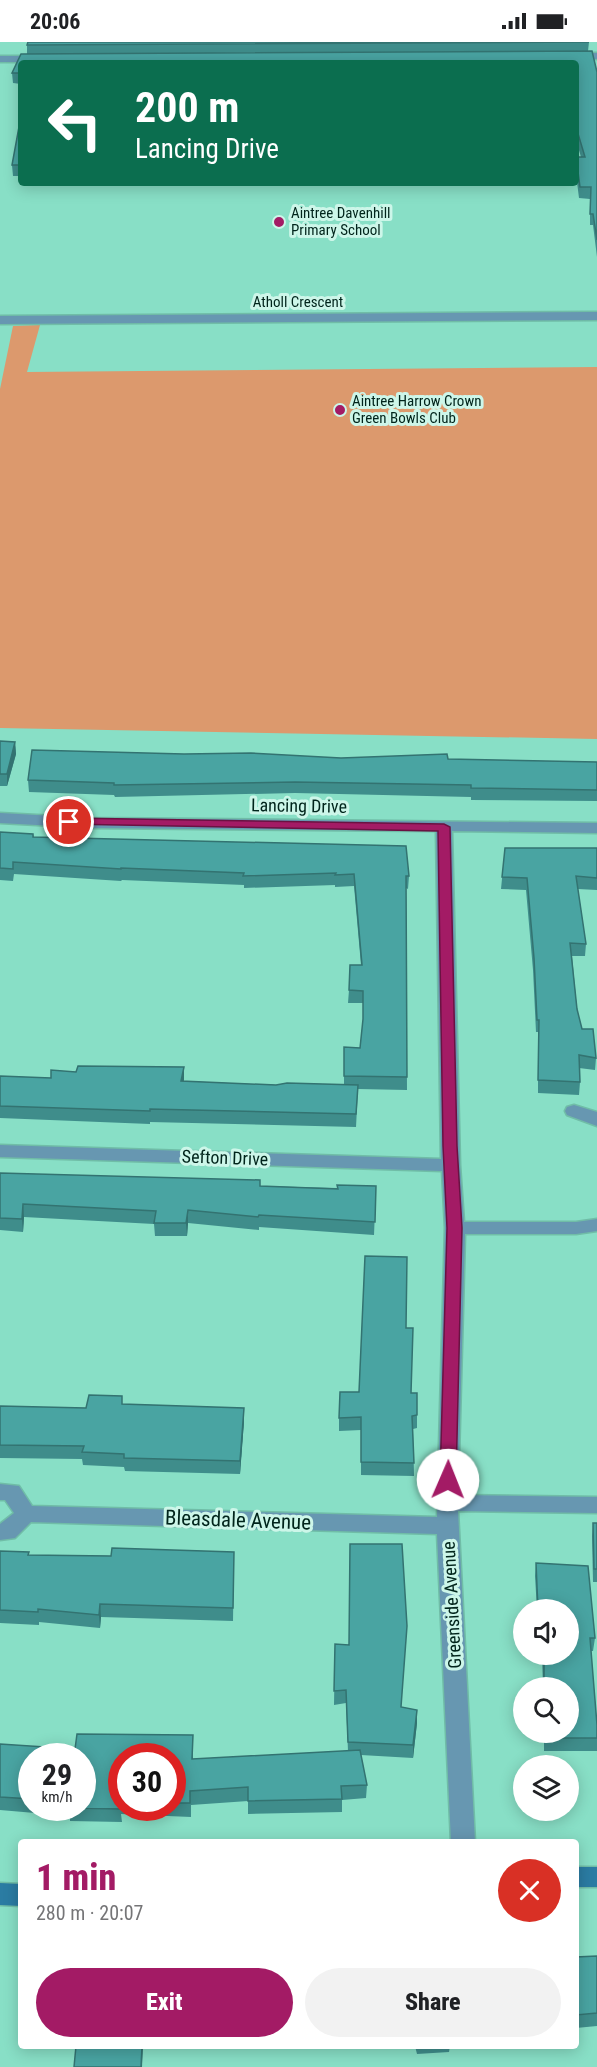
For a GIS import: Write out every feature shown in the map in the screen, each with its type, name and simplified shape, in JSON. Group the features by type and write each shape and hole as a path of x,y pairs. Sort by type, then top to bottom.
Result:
{"street":[{"path":"554,56 597,56"},
{"path":"0,59 57,59"},
{"name":"Atholl Crescent","path":"0,320 597,316"},
{"name":"Lancing Drive","path":"0,818 92,823 597,828"},
{"name":"Greenside Avenue","path":"444,827 451,1165 455,1228 447,1503 463,1839"},
{"path":"574,1111 587,1114 597,1120"},
{"name":"Sefton Drive","path":"0,1151 451,1165"},
{"path":"455,1228 576,1228 597,1225"},
{"path":"0,1492 11,1492 26,1514 7,1532 0,1532"},
{"path":"447,1503 597,1505"},
{"name":"Bleasdale Avenue","path":"26,1514 449,1526"},
{"path":"579,1877 597,1876"},
{"path":"0,1894 18,1895"}],"shaded area":[{"path":"40,325 27,372 597,367 597,739 0,728 0,389 13,326"}],"building":[{"path":"28,42 589,42 27,45"},
{"path":"592,51 597,72 597,240 593,214 590,214 591,187 580,187 579,180 579,157 585,157 579,137 579,60 18,60 21,54"},
{"path":"18,60 18,73 12,73"},
{"path":"18,132 18,165 12,165"},
{"path":"0,741 15,742 7,774 0,774"},
{"path":"32,750 184,754 251,753 341,758 447,754 448,759 597,762 597,790 295,782 114,785 114,783 28,780"},
{"path":"0,832 33,834 33,837 406,846 409,876 406,876 407,1077 344,1076 344,1047 360,1048 363,1019 363,991 349,990 350,965 362,965 354,874 243,876 244,873 121,869 13,862 13,869 0,868"},
{"path":"505,848 597,848 597,878 576,876 586,944 570,943 577,1009 582,1029 593,1029 596,1058 579,1055 580,1082 538,1080 539,1020 537,1020 527,878 502,877"},
{"path":"78,1066 184,1067 181,1081 276,1085 287,1083 358,1085 356,1114 0,1106 0,1076 51,1078 51,1070 76,1072"},
{"path":"0,1173 260,1180 260,1186 338,1189 337,1185 376,1186 375,1222 259,1215 258,1217 188,1210 186,1223 154,1223 156,1211 23,1204 22,1219 0,1218"},
{"path":"365,1256 407,1257 406,1328 413,1328 411,1393 417,1393 417,1415 412,1416 414,1463 361,1462 361,1417 339,1418 340,1392 359,1392"},
{"path":"89,1395 122,1396 122,1404 244,1408 240,1461 124,1458 124,1454 82,1452 84,1446 0,1445 0,1406 86,1408"},
{"path":"593,1523 597,1523 597,1569 594,1569"},
{"path":"350,1544 402,1544 407,1626 401,1707 417,1710 413,1745 348,1742 346,1690 334,1691 335,1644 349,1645"},
{"path":"112,1548 234,1552 233,1608 100,1604 99,1615 38,1609 38,1612 0,1610 0,1551 29,1552 28,1555 111,1556"},
{"path":"536,1563 588,1566 595,1638 590,1638 597,1738 579,1738 579,1677 544,1677 544,1665 579,1665 579,1599 538,1599"},
{"path":"77,1734 193,1735 192,1759 360,1750 367,1785 341,1786 342,1799 248,1801 248,1787 190,1791 190,1803 186,1803 186,1743 108,1743 108,1809 96,1809 96,1743 76,1743"},
{"path":"0,1744 18,1745 18,1798 0,1797"},
{"path":"597,1956 597,2013 579,2015 579,1957"},
{"path":"76,2049 142,2049 141,2067 74,2067"}],"place":[{"name":"Aintree Davenhill Primary School","path":"279,222"},
{"name":"Aintree Harrow Crown Green Bowls Club","path":"340,410"}],"route":[{"path":"69,822 444,827 450,1146 455,1228 448,1480"}]}
